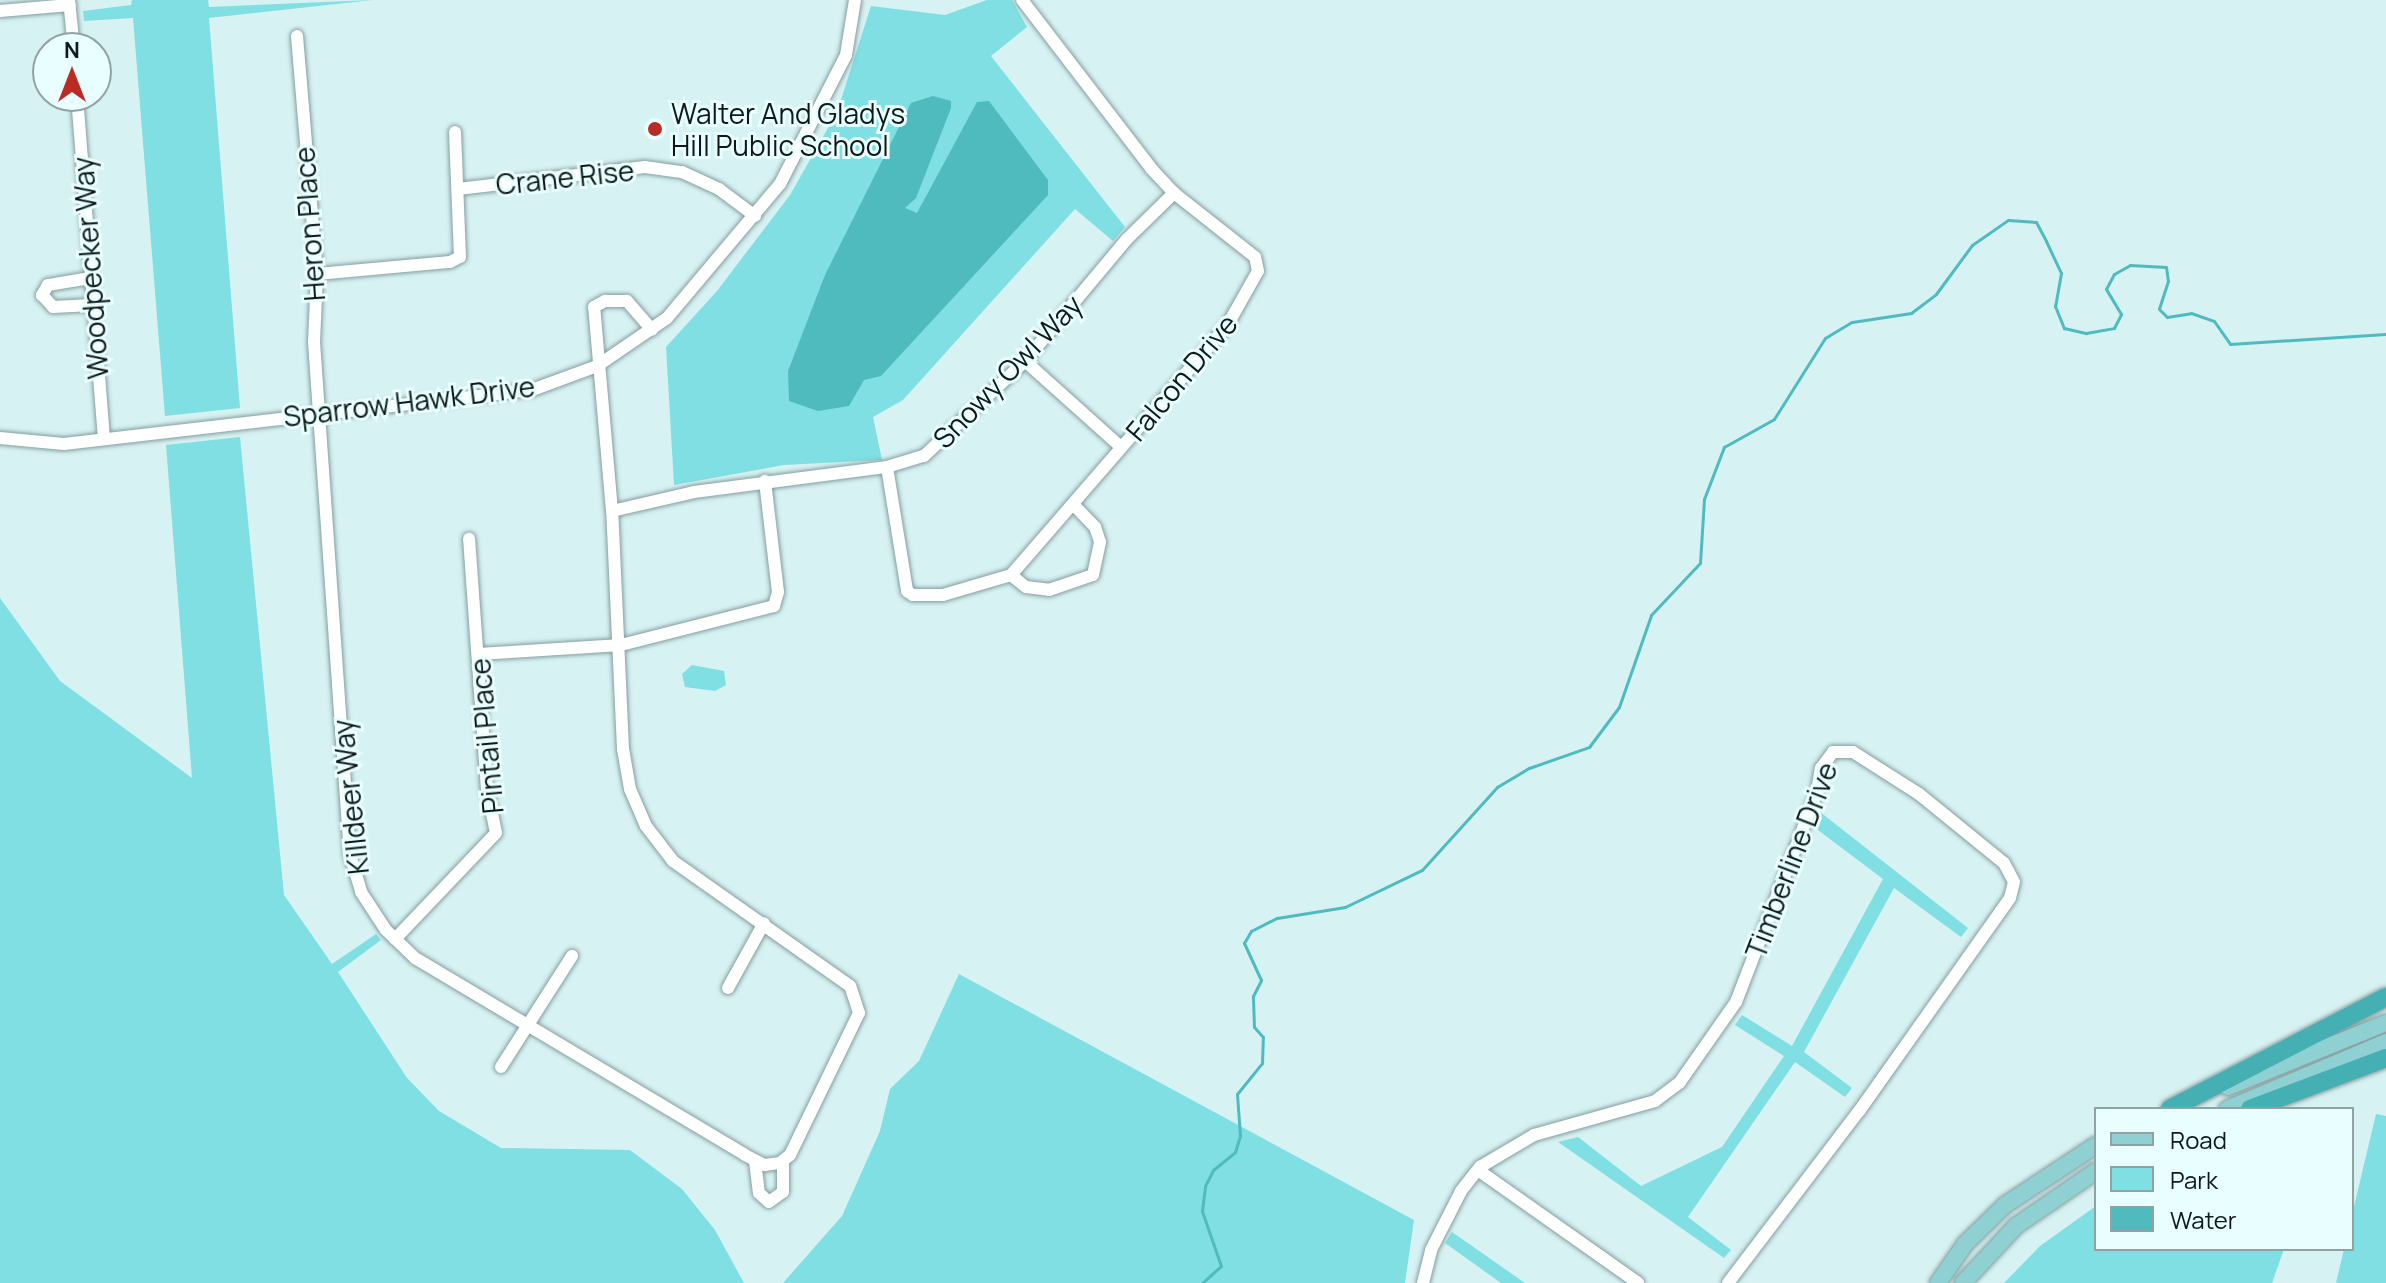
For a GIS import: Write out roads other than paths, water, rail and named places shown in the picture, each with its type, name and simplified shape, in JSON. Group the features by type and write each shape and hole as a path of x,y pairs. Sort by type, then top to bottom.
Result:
{"highway":[{"path":"2174,1107 2386,997"},
{"path":"2255,1107 2386,1058"}],"main road":[{"path":"2182,1107 2386,1023"},
{"path":"2232,1107 2386,1042"},
{"path":"1938,1283 1965,1244 2005,1205 2094,1146"},
{"path":"1963,1283 2016,1226 2094,1172"}],"street":[{"name":"Sparrow Hawk Drive","path":"0,438 45,445 532,390 597,366 652,330 712,269 794,163 846,55 855,0"},
{"path":"0,11 69,2 72,32"},
{"name":"Falcon Drive","path":"1011,575 1227,326 1258,271 1255,257 1174,193 1026,2"},
{"name":"Heron Place","path":"297,36 317,274 319,412"},
{"name":"Woodpecker Way","path":"78,112 104,439"},
{"path":"317,274 450,262 462,248 455,132"},
{"name":"Crane Rise","path":"458,189 645,167 682,172 719,189 755,216"},
{"name":"Snowy Owl Way","path":"612,511 765,481 887,467 924,456 1025,361 1127,239 1174,193"},
{"path":"90,278 48,285 42,295 53,307 92,305"},
{"path":"652,330 627,301 599,302 593,311 612,511 621,645 623,749 630,789 646,826 673,861 850,986 859,1013 783,1161 783,1192 769,1202 759,1193 755,1161 765,1165 783,1161"},
{"path":"1025,361 1121,447"},
{"name":"Killdeer Way","path":"319,412 350,855 361,892 395,939 415,958 527,1022 755,1161"},
{"path":"887,467 907,591 913,595 943,595 1011,575 1026,587 1049,590 1093,575 1100,542 1086,515 1074,505"},
{"path":"479,654 621,645 774,606 778,592 765,481"},
{"name":"Pintail Place","path":"395,939 496,833 487,789 469,539"},
{"name":"Timberline Drive","path":"1423,1283 1431,1250 1461,1191 1478,1170 1505,1149 1534,1135 1655,1101 1680,1082 1736,1002 1817,792 1821,768 1833,752 1853,752 1919,794 2004,863 2014,882 2010,898 1859,1111 1728,1283"},
{"path":"728,988 764,923"},
{"path":"501,1067 572,956"},
{"path":"1478,1170 1638,1283"}],"water":[{"path":"933,96 951,101 951,108 916,198 905,208 917,213 977,102 989,101 1048,180 1048,195 881,376 864,380 849,406 818,411 789,401 788,371 825,275 911,103"}],"waterway":[{"path":"1202,1283 1221,1266 1202,1211 1205,1186 1213,1170 1235,1152 1240,1136 1237,1094 1262,1063 1263,1037 1254,1027 1253,996 1261,980 1244,943 1251,931 1277,918 1345,907 1422,870 1497,787 1529,768 1589,747 1619,707 1651,615 1700,563 1704,499 1724,447 1774,419 1825,338 1852,322 1911,313 1936,294 1972,245 2008,220 2036,222 2046,241 2061,273 2055,306 2064,328 2086,333 2114,328 2121,314 2106,289 2114,274 2130,265 2166,267 2168,281 2159,309 2167,317 2191,313 2214,321 2230,344 2386,334"}],"place":[{"name":"Walter And Gladys Hill Public School","path":"655,129"}]}
